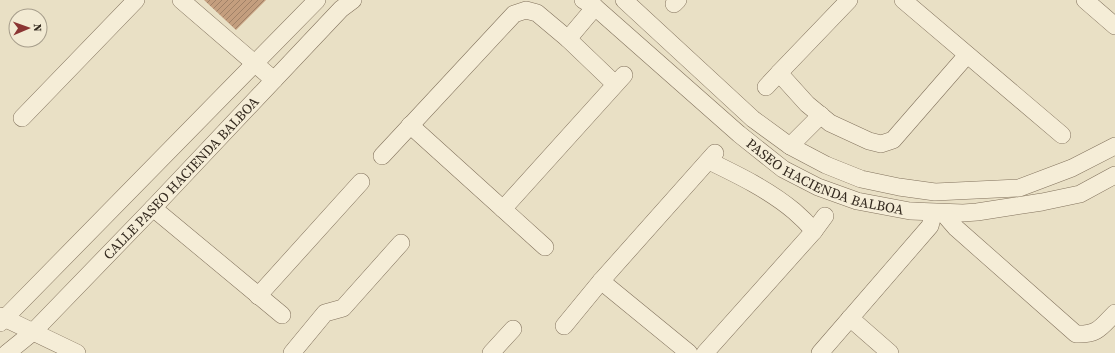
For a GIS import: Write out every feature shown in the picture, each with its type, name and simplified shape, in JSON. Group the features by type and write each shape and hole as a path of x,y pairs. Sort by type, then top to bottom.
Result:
{"street":[{"path":"22,118 136,0"},
{"path":"181,0 255,62 274,80"},
{"name":"CALLE PASEO HACIENDA BALBOA","path":"2,319 317,0"},
{"name":"CALLE PASEO HACIENDA BALBOA","path":"7,353 33,332 153,208 341,9 353,0"},
{"name":"PASEO HACIENDA BALBOA","path":"624,0 753,119 790,146 826,166 861,179 899,187 935,192 1019,188 1072,168 1115,146"},
{"path":"766,87 849,0"},
{"path":"903,0 1062,135"},
{"path":"1085,0 1115,26"},
{"path":"568,39 589,4"},
{"name":"PASEO HACIENDA BALBOA","path":"589,4 739,134 783,169 818,188 857,201 935,217 1042,202 1080,194 1115,175"},
{"path":"382,156 514,14 526,10 537,13 620,79 503,209"},
{"path":"780,73 807,104 830,123 869,141 881,144 892,140 967,55"},
{"path":"790,146 821,115"},
{"path":"410,125 545,247"},
{"path":"564,326 601,281 712,157 794,211 814,230"},
{"path":"763,190 783,169"},
{"path":"258,296 361,182"},
{"path":"899,187 902,210 915,225 915,234 906,253"},
{"path":"153,208 282,315"},
{"path":"705,353 825,216"},
{"path":"820,353 935,217 960,232 1076,334 1087,335 1097,332 1115,312"},
{"path":"292,353 325,312 343,308 401,243"},
{"path":"601,281 689,353"},
{"path":"850,318 890,353"},
{"path":"2,319 77,353"},
{"path":"491,353 513,328"}],"building":[{"path":"204,0 266,0 236,30"}]}
